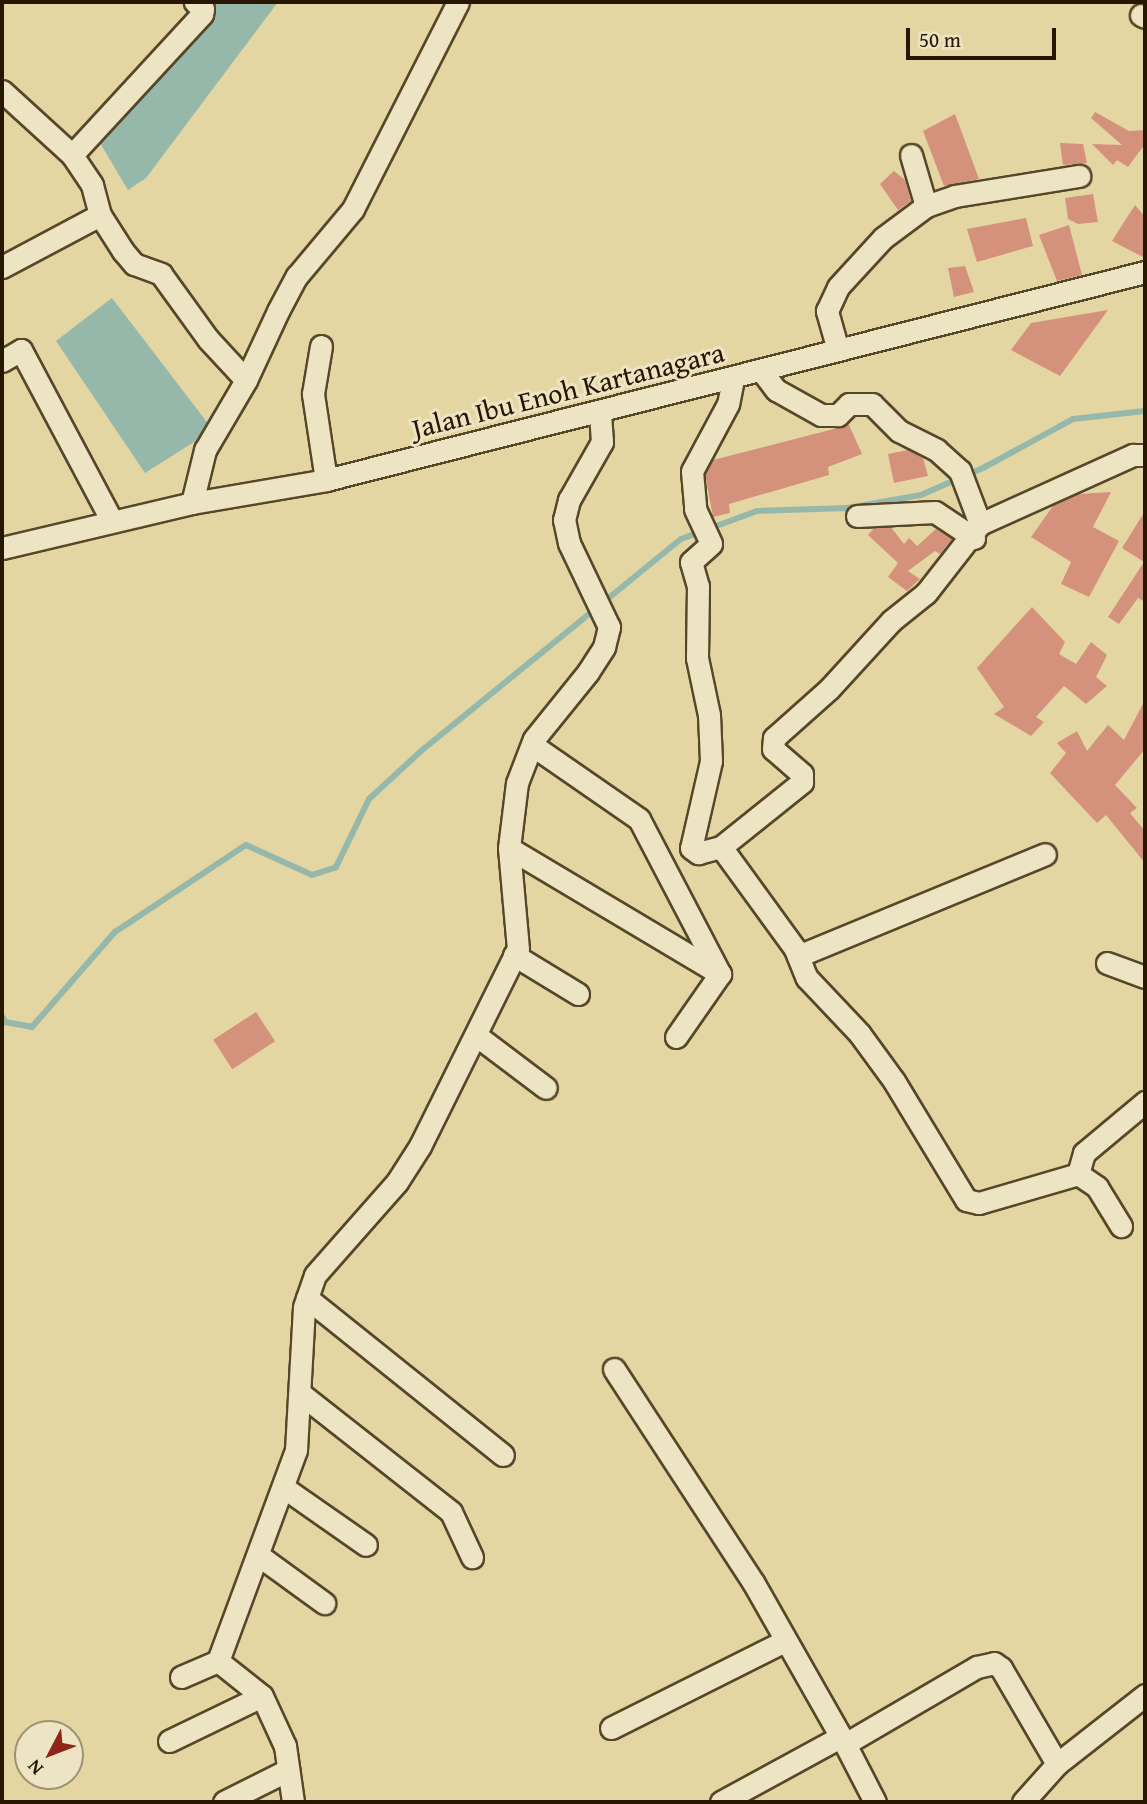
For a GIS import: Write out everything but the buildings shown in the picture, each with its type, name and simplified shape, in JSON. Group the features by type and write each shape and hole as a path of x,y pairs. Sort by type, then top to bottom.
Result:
{"street":[{"path":"72,156 202,15 203,9 195,2"},
{"path":"192,503 205,450 246,380 297,276 353,209 458,2"},
{"path":"2,91 72,156 92,185 100,215 123,251 134,264 161,274 208,339 246,380"},
{"path":"911,155 926,206"},
{"path":"838,350 827,311 838,287 859,260 926,206 955,196 1079,176"},
{"path":"2,267 100,215"},
{"name":"Jalan Ibu Enoh Kartanagara","path":"2,548 192,503 326,480 733,379 1145,272"},
{"path":"321,346 313,394 326,480"},
{"path":"2,361 22,350 112,521"},
{"path":"761,370 776,390 828,417 849,404 873,404 899,431 937,450 960,471 969,492 977,531"},
{"path":"733,379 728,404 693,463 691,487 711,544 691,562 698,586 696,658 709,715 711,761 691,843 698,853 721,847 802,782 802,774 774,749 774,738 829,689 891,621 926,593 977,531 1133,455 1145,455"},
{"path":"181,1677 218,1661 296,1450 307,1298 315,1275 397,1182 477,1035 514,955 509,848 517,783 532,746 604,647 609,626 607,615 569,543 564,520 569,500 602,442 600,412"},
{"path":"857,516 935,512 977,531"},
{"path":"532,746 639,819 720,974"},
{"path":"721,847 799,956 811,984 859,1034 894,1081 972,1204 1078,1174"},
{"path":"509,848 720,974"},
{"path":"799,956 1045,854"},
{"path":"514,955 578,994"},
{"path":"1107,963 1145,977"},
{"path":"676,1037 720,974"},
{"path":"477,1035 546,1088"},
{"path":"1078,1174 1084,1153 1145,1102"},
{"path":"1078,1174 1097,1187 1121,1226"},
{"path":"307,1298 503,1455"},
{"path":"614,1369 753,1582 875,1802"},
{"path":"301,1394 451,1513 472,1557"},
{"path":"283,1487 366,1545"},
{"path":"258,1555 324,1603"},
{"path":"611,1728 785,1641"},
{"path":"218,1661 262,1696 285,1746 293,1802"},
{"path":"721,1802 842,1741 977,1667 994,1663 1057,1764"},
{"path":"1023,1802 1057,1764 1145,1695"},
{"path":"169,1741 262,1696"},
{"path":"224,1802 288,1770"}],"shaded area":[{"path":"215,2 278,2 146,178 128,190 100,143"},
{"path":"112,298 213,430 145,473 56,341"}],"waterway":[{"path":"2,1016 5,1022 32,1027 115,932 246,845 312,875 336,867 369,799 421,751 681,539 757,511 848,508 921,495 985,467 1073,419 1145,411"}]}
